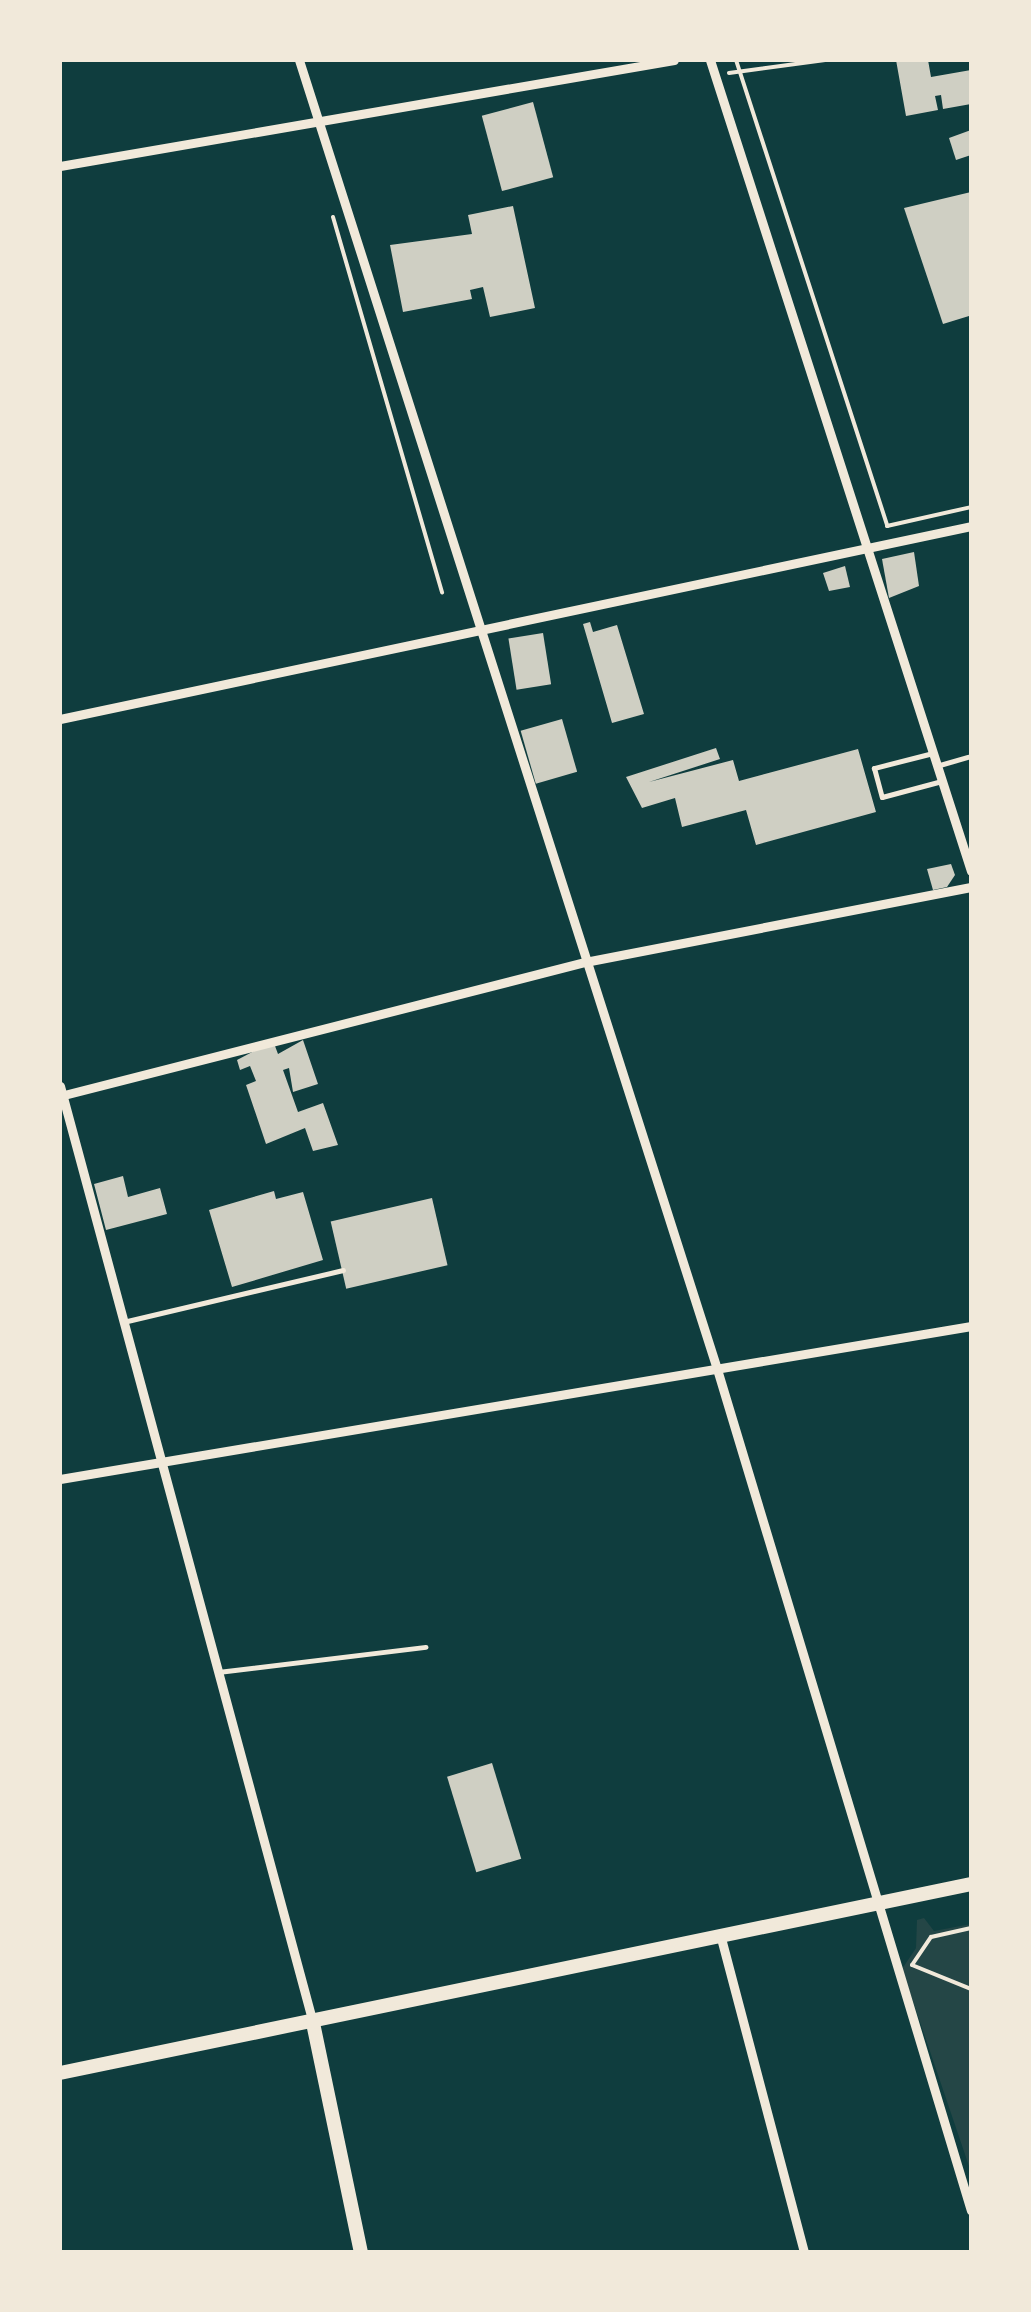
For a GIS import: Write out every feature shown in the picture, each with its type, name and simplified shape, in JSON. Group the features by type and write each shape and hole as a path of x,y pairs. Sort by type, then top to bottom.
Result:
{"main road":[{"path":"60,2074 971,1884"},
{"path":"313,2022 362,2252"}],"street":[{"path":"298,60 717,1369 971,2211"},
{"path":"60,166 674,60"},
{"path":"710,60 938,782 971,871"},
{"path":"60,718 481,626 971,526"},
{"path":"313,2022 215,1673 61,1092 585,962 971,887"},
{"path":"60,1478 971,1326"},
{"path":"722,1938 804,2252"}],"lane":[{"path":"929,754 874,768 882,797 938,782"},
{"path":"933,766 968,757"},
{"path":"123,1322 343,1270"},
{"path":"215,1673 426,1647"}],"path":[{"path":"736,60 887,526 971,507"},
{"path":"742,74 825,60"},
{"path":"330,206 442,592"},
{"path":"971,1928 931,1936 911,1967 971,1989"}],"shaded area":[{"path":"924,1918 934,1931 971,1924 971,2172 902,1969 916,1948 917,1920"}],"building":[{"path":"896,60 928,60 931,77 971,70 971,104 943,109 941,95 935,96 938,110 906,116"},
{"path":"533,102 553,177 502,191 482,116"},
{"path":"971,130 971,155 956,160 949,138"},
{"path":"971,192 971,308 969,316 943,324 904,208"},
{"path":"513,206 535,308 490,317 483,287 470,290 472,299 403,312 390,245 472,234 468,215"},
{"path":"914,552 919,586 889,598 882,559"},
{"path":"845,566 850,587 829,591 823,573"},
{"path":"590,622 593,632 617,625 644,714 612,723 583,624"},
{"path":"543,633 551,684 517,690 508,638"},
{"path":"562,719 577,772 536,784 521,731"},
{"path":"716,748 720,759 649,782 733,760 739,781 858,749 876,812 756,845 746,810 682,827 675,798 642,808 626,777"},
{"path":"951,864 955,875 947,887 933,890 927,869"},
{"path":"303,1040 318,1084 293,1092 289,1068 283,1070 298,1112 323,1103 338,1145 313,1151 305,1128 266,1144 246,1085 256,1081 250,1066 240,1070 237,1060 262,1047 275,1046 278,1054"},
{"path":"123,1176 128,1197 160,1188 167,1214 106,1230 94,1184"},
{"path":"274,1191 276,1199 303,1192 323,1260 232,1287 209,1210"},
{"path":"432,1198 448,1265 346,1289 331,1221"},
{"path":"492,1763 521,1859 476,1872 447,1777"}]}
